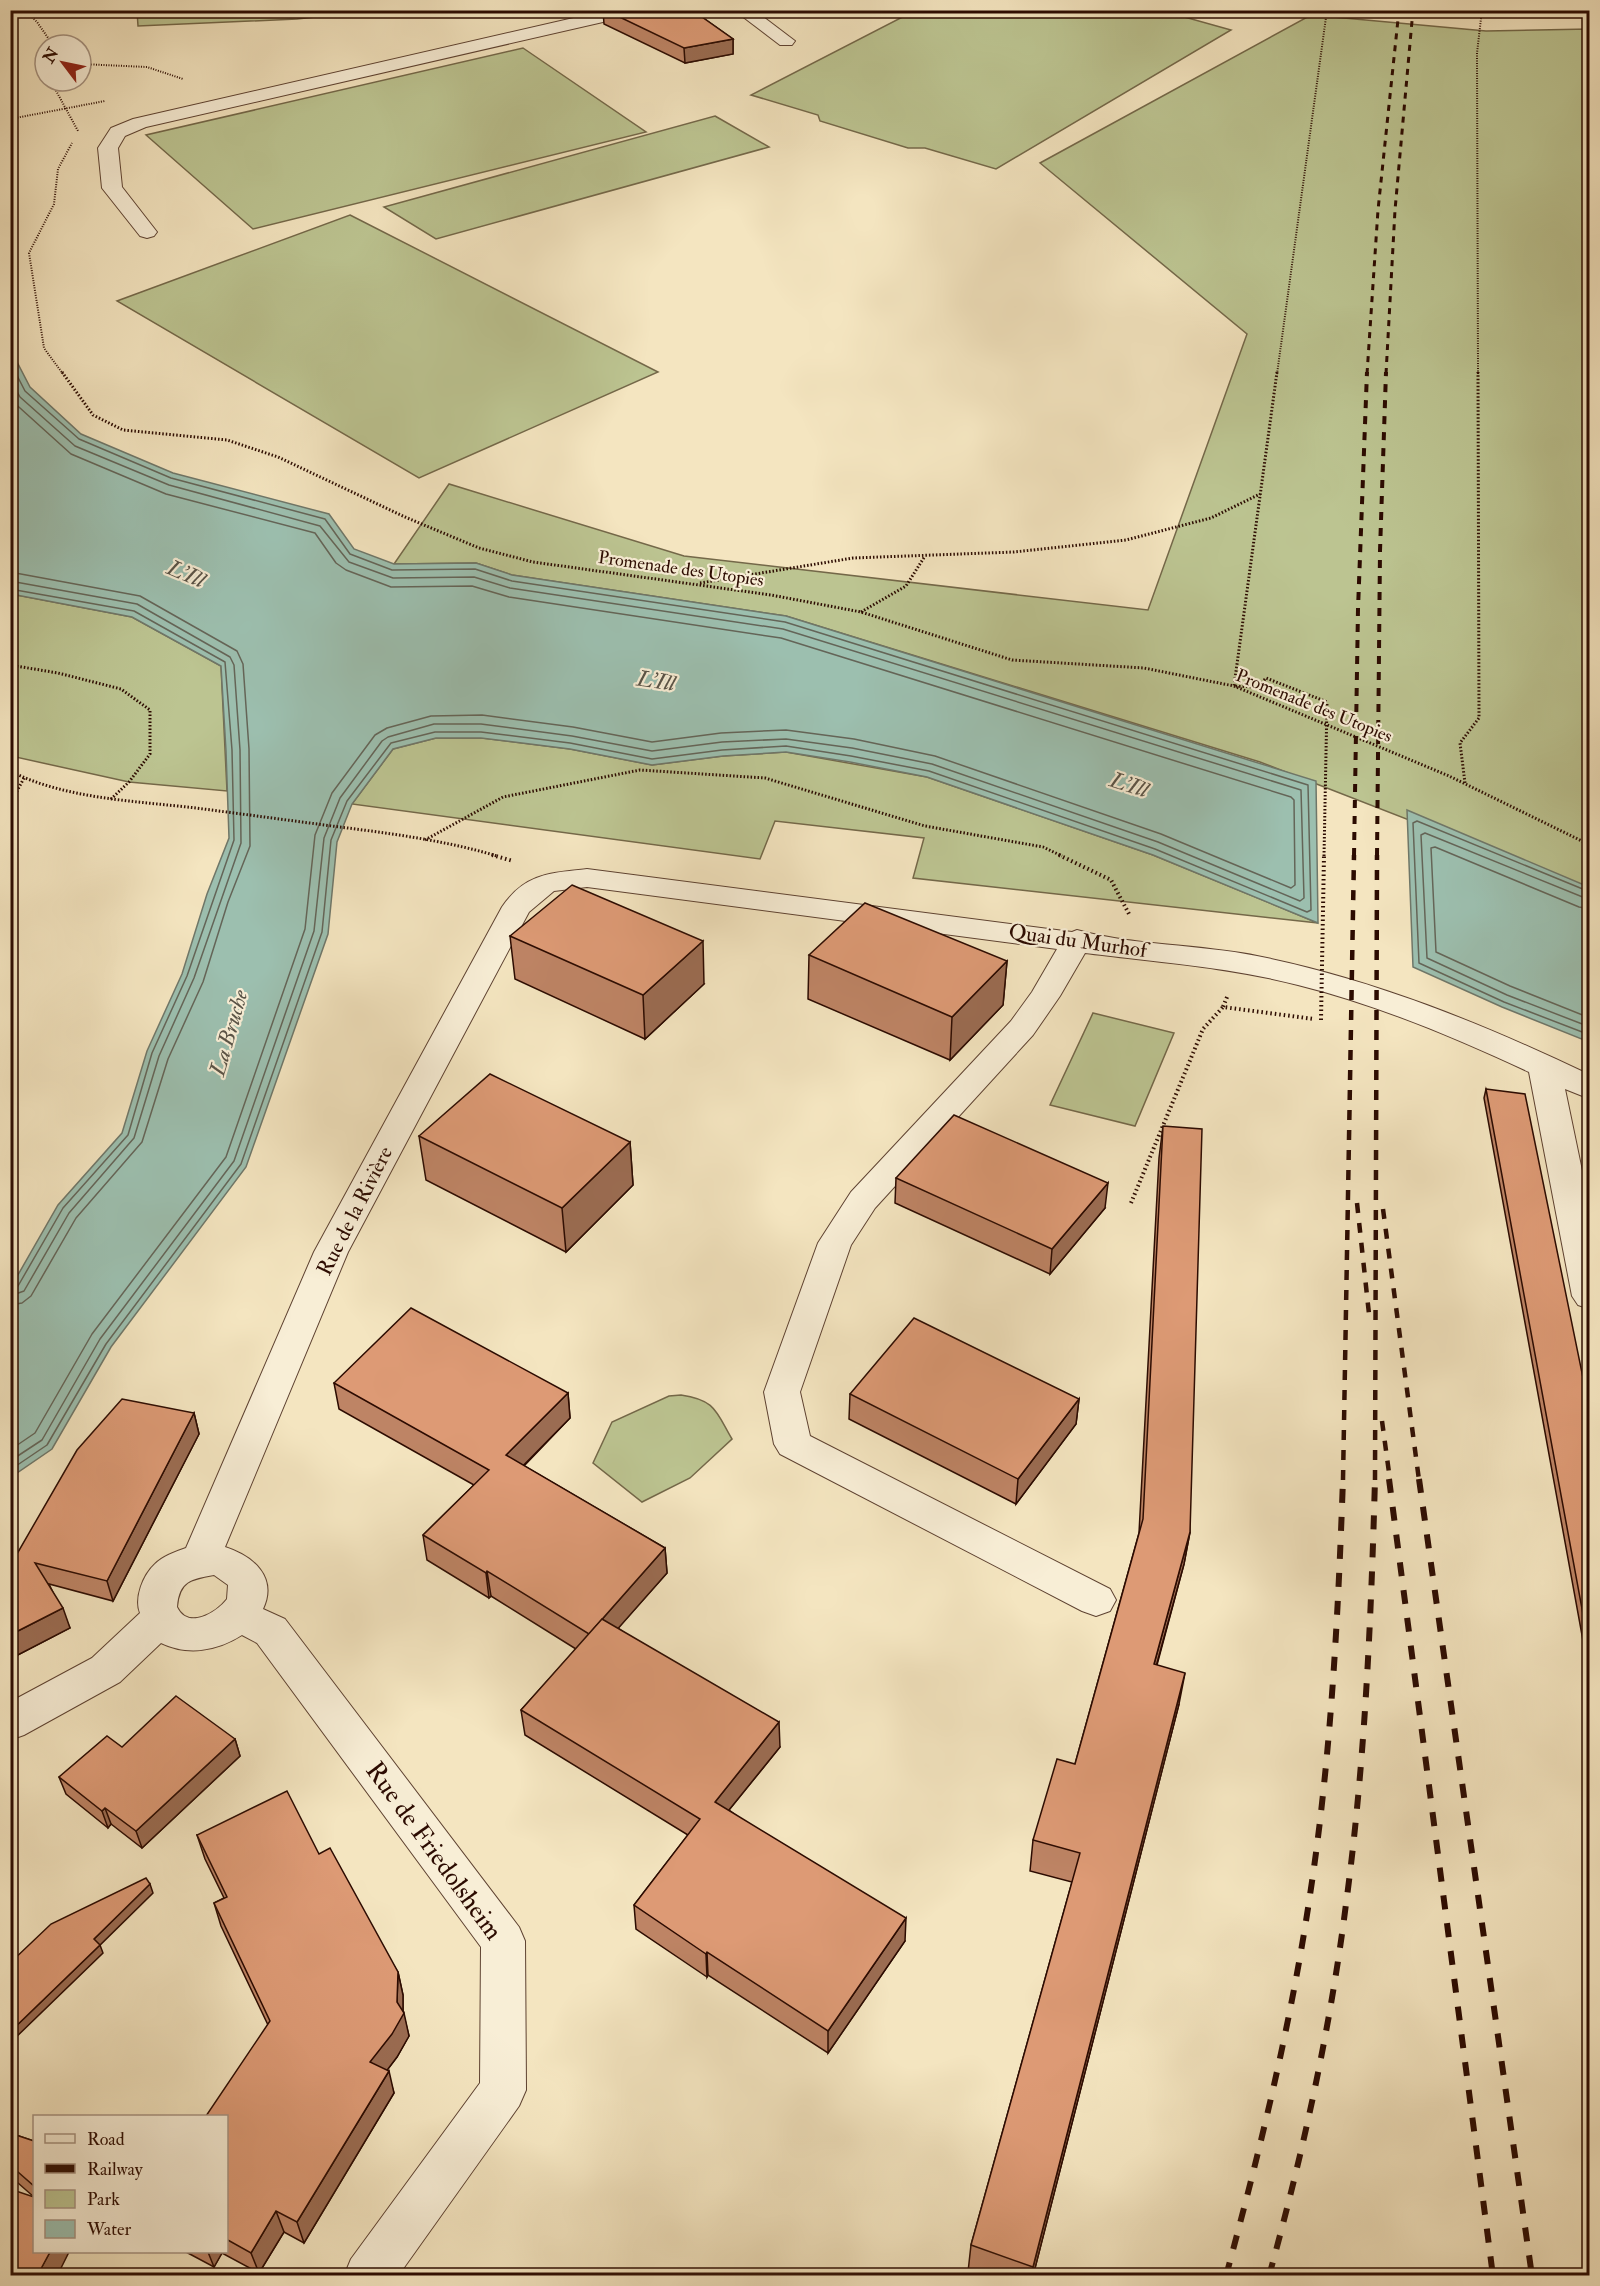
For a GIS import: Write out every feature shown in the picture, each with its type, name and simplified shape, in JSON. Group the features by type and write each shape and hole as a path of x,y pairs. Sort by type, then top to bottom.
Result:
{"street":[{"path":"147,232 112,188 108,148 118,132 140,123 597,18 606,10"},
{"path":"742,10 786,41"},
{"name":"Quai du Murhof","path":"545,883 587,878 1077,940 1254,965 1339,984 1440,1020 1590,1088"},
{"name":"Rue de la Rivière","path":"200,1560 331,1252 517,908 545,883"},
{"path":"1077,940 1045,996 1022,1028 863,1200 835,1243 782,1392 793,1444 1096,1600"},
{"path":"1544,1066 1590,1296"},
{"path":"200,1560 228,1562 239,1569 246,1580 249,1591 246,1604 238,1615 226,1625 212,1632 197,1635 182,1634 169,1628 160,1619 156,1608 156,1596 171,1573 200,1560"},
{"name":"Rue de Friedolsheim","path":"238,1615 271,1630 503,1941 503,2090 368,2276"},
{"path":"10,1724 106,1670 160,1619"}],"path":[{"path":"25,10 45,33"},
{"path":"1232,1009 1321,1020 1327,702 1266,678 1258,687 1234,686 1327,10"},
{"path":"1465,784 1460,743 1479,718 1477,53 1482,10"},
{"path":"93,64 131,66 169,72 185,80"},
{"name":"Promenade des Utopies","path":"57,93 79,132 58,169 54,204 29,253 44,348 93,415 123,430 227,440 278,457 405,517 478,548 533,562 771,595 861,612 1012,660 1144,668 1234,686 1465,784 1590,845"},
{"path":"10,119 105,101"},
{"path":"696,584 853,558 1014,552 1126,540 1211,518 1260,493"},
{"path":"861,612 906,586 925,555"},
{"path":"10,665 58,673 121,689 150,710 150,754 129,783 110,800"},
{"path":"425,840 503,797 640,770 765,778 925,826 1043,847 1111,880 1148,950"},
{"path":"10,771 24,777 110,800 195,808 425,840 511,859 545,883"},
{"path":"10,804 24,777"},
{"path":"1131,1203 1203,1029 1223,1007"}],"green space":[{"path":"137,10 370,11 297,19 138,26"},
{"path":"916,10 1163,11 1231,30 996,169 925,148 908,148 820,121 818,115 751,95"},
{"path":"1311,15 1486,31 1589,29 1589,890 1260,762 786,616 512,575 476,563 394,564 449,484 684,556 1148,610 1247,334 1040,163"},
{"path":"523,48 646,132 253,229 146,135"},
{"path":"715,116 769,147 436,239 384,207"},
{"path":"350,215 658,372 419,478 117,301"},
{"path":"11,594 132,617 221,666 227,791 129,782 11,756"},
{"path":"436,738 482,738 570,749 652,765 723,756 786,752 927,777 1153,855 1318,923 913,878 924,838 775,821 760,859 352,804 393,749"},
{"path":"1093,1013 1174,1033 1135,1126 1050,1105"},
{"path":"681,1395 701,1400 714,1409 732,1439 690,1478 642,1502 593,1463 612,1422 669,1396"}],"water":[{"path":"11,327 15,358 30,387 81,434 173,473 329,514 354,549 394,564 476,563 512,575 786,616 1316,781 1318,923 1153,855 927,777 850,762 786,752 723,756 652,765 570,749 481,738 436,738 393,749 352,804 337,842 328,934 246,1167 111,1347 52,1449 11,1477 11,1287 58,1205 122,1133 147,1051 182,974 207,894 229,838 221,666 132,617 11,594"},
{"path":"1407,810 1589,887 1589,1042 1502,1007 1413,967"}],"building":[{"path":"605,10 692,10 733,39 684,48"},
{"path":"572,885 703,941 643,995 510,936"},
{"path":"865,903 1007,961 952,1017 809,955"},
{"path":"490,1074 630,1142 562,1208 419,1136"},
{"path":"1486,1089 1525,1094 1590,1412 1590,1652"},
{"path":"954,1115 1108,1183 1052,1249 896,1178"},
{"path":"1163,1126 1202,1129 1190,1532 1154,1664 1185,1673 1033,2267 971,2245 1080,1853 1033,1840 1057,1759 1075,1764 1143,1519"},
{"path":"411,1308 568,1393 506,1455 665,1548 589,1634 487,1571 486,1573 423,1535 489,1470 334,1383"},
{"path":"914,1318 1079,1399 1018,1479 850,1394"},
{"path":"122,1399 194,1413 107,1581 35,1563 63,1608 10,1635 10,1566 77,1450"},
{"path":"602,1619 779,1722 715,1802 906,1918 828,2031 707,1952 706,1954 634,1905 700,1819 521,1710"},
{"path":"176,1696 235,1739 136,1831 105,1808 102,1811 59,1777 107,1736 122,1747"},
{"path":"287,1791 319,1854 330,1848 398,1972 397,2002 404,2013 392,2034 370,2062 389,2071 297,2222 276,2211 251,2253 228,2240 228,2115 207,2115 270,2021 214,1903 227,1897 197,1835"},
{"path":"146,1878 150,1884 94,1939 100,1945 10,2032 10,1963 51,1924"},
{"path":"10,2133 33,2141 33,2185 10,2165"},
{"path":"10,2189 33,2197 33,2253 49,2253 37,2276 10,2276"}],"railway":[{"path":"1367,374 1378,210 1399,10"},
{"path":"1386,374 1395,210 1413,10"},
{"path":"1354,856 1358,609 1367,372"},
{"path":"1377,856 1380,551 1386,372"},
{"path":"1343,1480 1354,855"},
{"path":"1375,1480 1377,855"},
{"path":"1357,1203 1369,1314"},
{"path":"1383,1209 1419,1480"},
{"path":"1382,1421 1390,1480"},
{"path":"1226,2276 1274,2087 1294,1991 1310,1895 1323,1791 1332,1687 1343,1479"},
{"path":"1269,2276 1293,2184 1324,2045 1346,1904 1353,1851 1366,1692 1375,1479"},
{"path":"1389,1479 1493,2276"},
{"path":"1419,1479 1532,2276"}],"water label":[{"name":"L'Ill","path":"186,574"},
{"name":"L'Ill","path":"656,681"},
{"name":"L'Ill","path":"1129,785"},
{"name":"La Bruche","path":"229,1033"}]}
